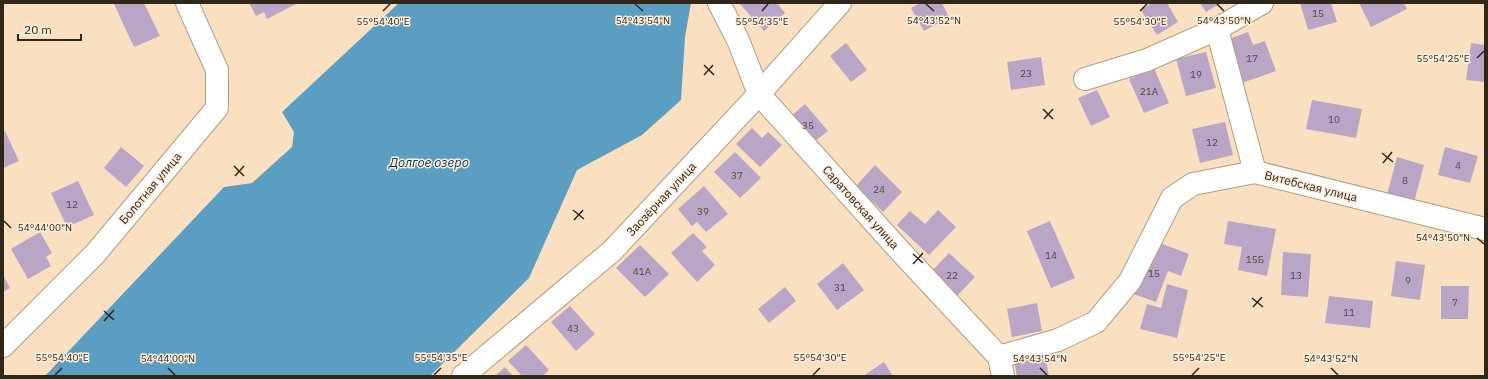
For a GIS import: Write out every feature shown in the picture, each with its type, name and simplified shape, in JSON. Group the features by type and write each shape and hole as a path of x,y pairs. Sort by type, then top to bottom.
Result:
{"street":[{"name":"Болотная улица","path":"3,346 95,254 217,108 217,70 187,3"},
{"path":"719,3 738,40 759,94"},
{"name":"Заозёрная улица","path":"463,376 612,251 759,94 840,3"},
{"path":"1084,79 1147,60 1217,29 1262,3"},
{"path":"1217,29 1255,172"},
{"name":"Саратовская улица","path":"759,94 1001,366"},
{"name":"Витебская улица","path":"1001,366 1096,322 1130,281 1172,198 1193,184 1255,172 1485,229"}],"water":[{"name":"Долгое озеро","path":"399,3 691,3 685,37 681,100 642,135 577,170 529,278 430,376 45,376 224,187 252,183 292,147 294,132 282,112"}],"building":[{"path":"144,3 160,36 134,47 114,4"},
{"path":"249,3 298,3 267,19 264,12 256,16"},
{"path":"739,3 777,3 785,13 764,31"},
{"path":"920,3 942,3 949,17 924,31 911,8"},
{"path":"1152,3 1167,3 1178,22 1157,35 1141,10"},
{"path":"1200,3 1221,3 1206,12"},
{"path":"1300,3 1331,3 1337,22 1308,30"},
{"path":"1359,3 1404,3 1407,9 1371,27"},
{"path":"1248,32 1253,45 1265,41 1276,71 1242,83 1226,40"},
{"path":"846,43 867,70 851,82 830,56"},
{"path":"1471,43 1485,45 1485,82 1466,80"},
{"path":"1206,52 1216,88 1186,96 1176,59"},
{"path":"1041,57 1045,85 1011,90 1007,62"},
{"path":"1154,68 1169,103 1144,113 1129,79"},
{"path":"1097,90 1110,117 1091,126 1078,98"},
{"path":"1312,100 1362,109 1356,138 1306,129"},
{"path":"805,104 828,131 810,145 788,119"},
{"path":"1225,122 1233,155 1200,163 1192,129"},
{"path":"752,128 762,138 768,132 782,145 760,167 736,144"},
{"path":"5,131 19,161 3,168 3,132"},
{"path":"121,147 144,166 126,187 104,168"},
{"path":"1445,147 1478,156 1470,183 1438,175"},
{"path":"735,152 761,178 740,198 714,172"},
{"path":"1397,157 1424,165 1414,202 1387,195"},
{"path":"875,165 902,192 883,212 856,186"},
{"path":"78,181 94,215 67,227 51,193"},
{"path":"704,186 728,214 706,232 697,222 692,226 678,209"},
{"path":"938,210 956,227 929,255 897,225 910,211 925,224"},
{"path":"1050,221 1075,278 1051,288 1027,231"},
{"path":"1228,221 1276,229 1267,276 1238,270 1242,247 1224,244"},
{"path":"40,232 52,253 46,257 51,266 28,279 11,249"},
{"path":"693,233 707,247 702,251 715,265 697,282 671,253"},
{"path":"1152,240 1189,254 1181,276 1168,271 1156,302 1133,294"},
{"path":"640,245 669,274 645,297 616,268"},
{"path":"1283,252 1311,254 1308,297 1281,295"},
{"path":"949,253 975,277 956,297 930,273"},
{"path":"1396,261 1425,265 1420,300 1391,296"},
{"path":"843,263 864,290 837,310 817,284"},
{"path":"3,275 10,288 3,292"},
{"path":"1167,284 1188,290 1177,338 1140,329 1147,304 1161,308"},
{"path":"1441,286 1469,286 1468,319 1441,319"},
{"path":"785,287 796,301 769,323 758,309"},
{"path":"1329,296 1373,301 1370,328 1325,323"},
{"path":"1037,303 1042,331 1012,337 1007,309"},
{"path":"570,306 595,334 576,351 551,322"},
{"path":"526,345 549,370 543,376 522,376 508,361"},
{"path":"1045,355 1049,376 1017,376 1014,361"},
{"path":"884,362 893,376 863,376"},
{"path":"505,367 513,376 495,376"}]}
